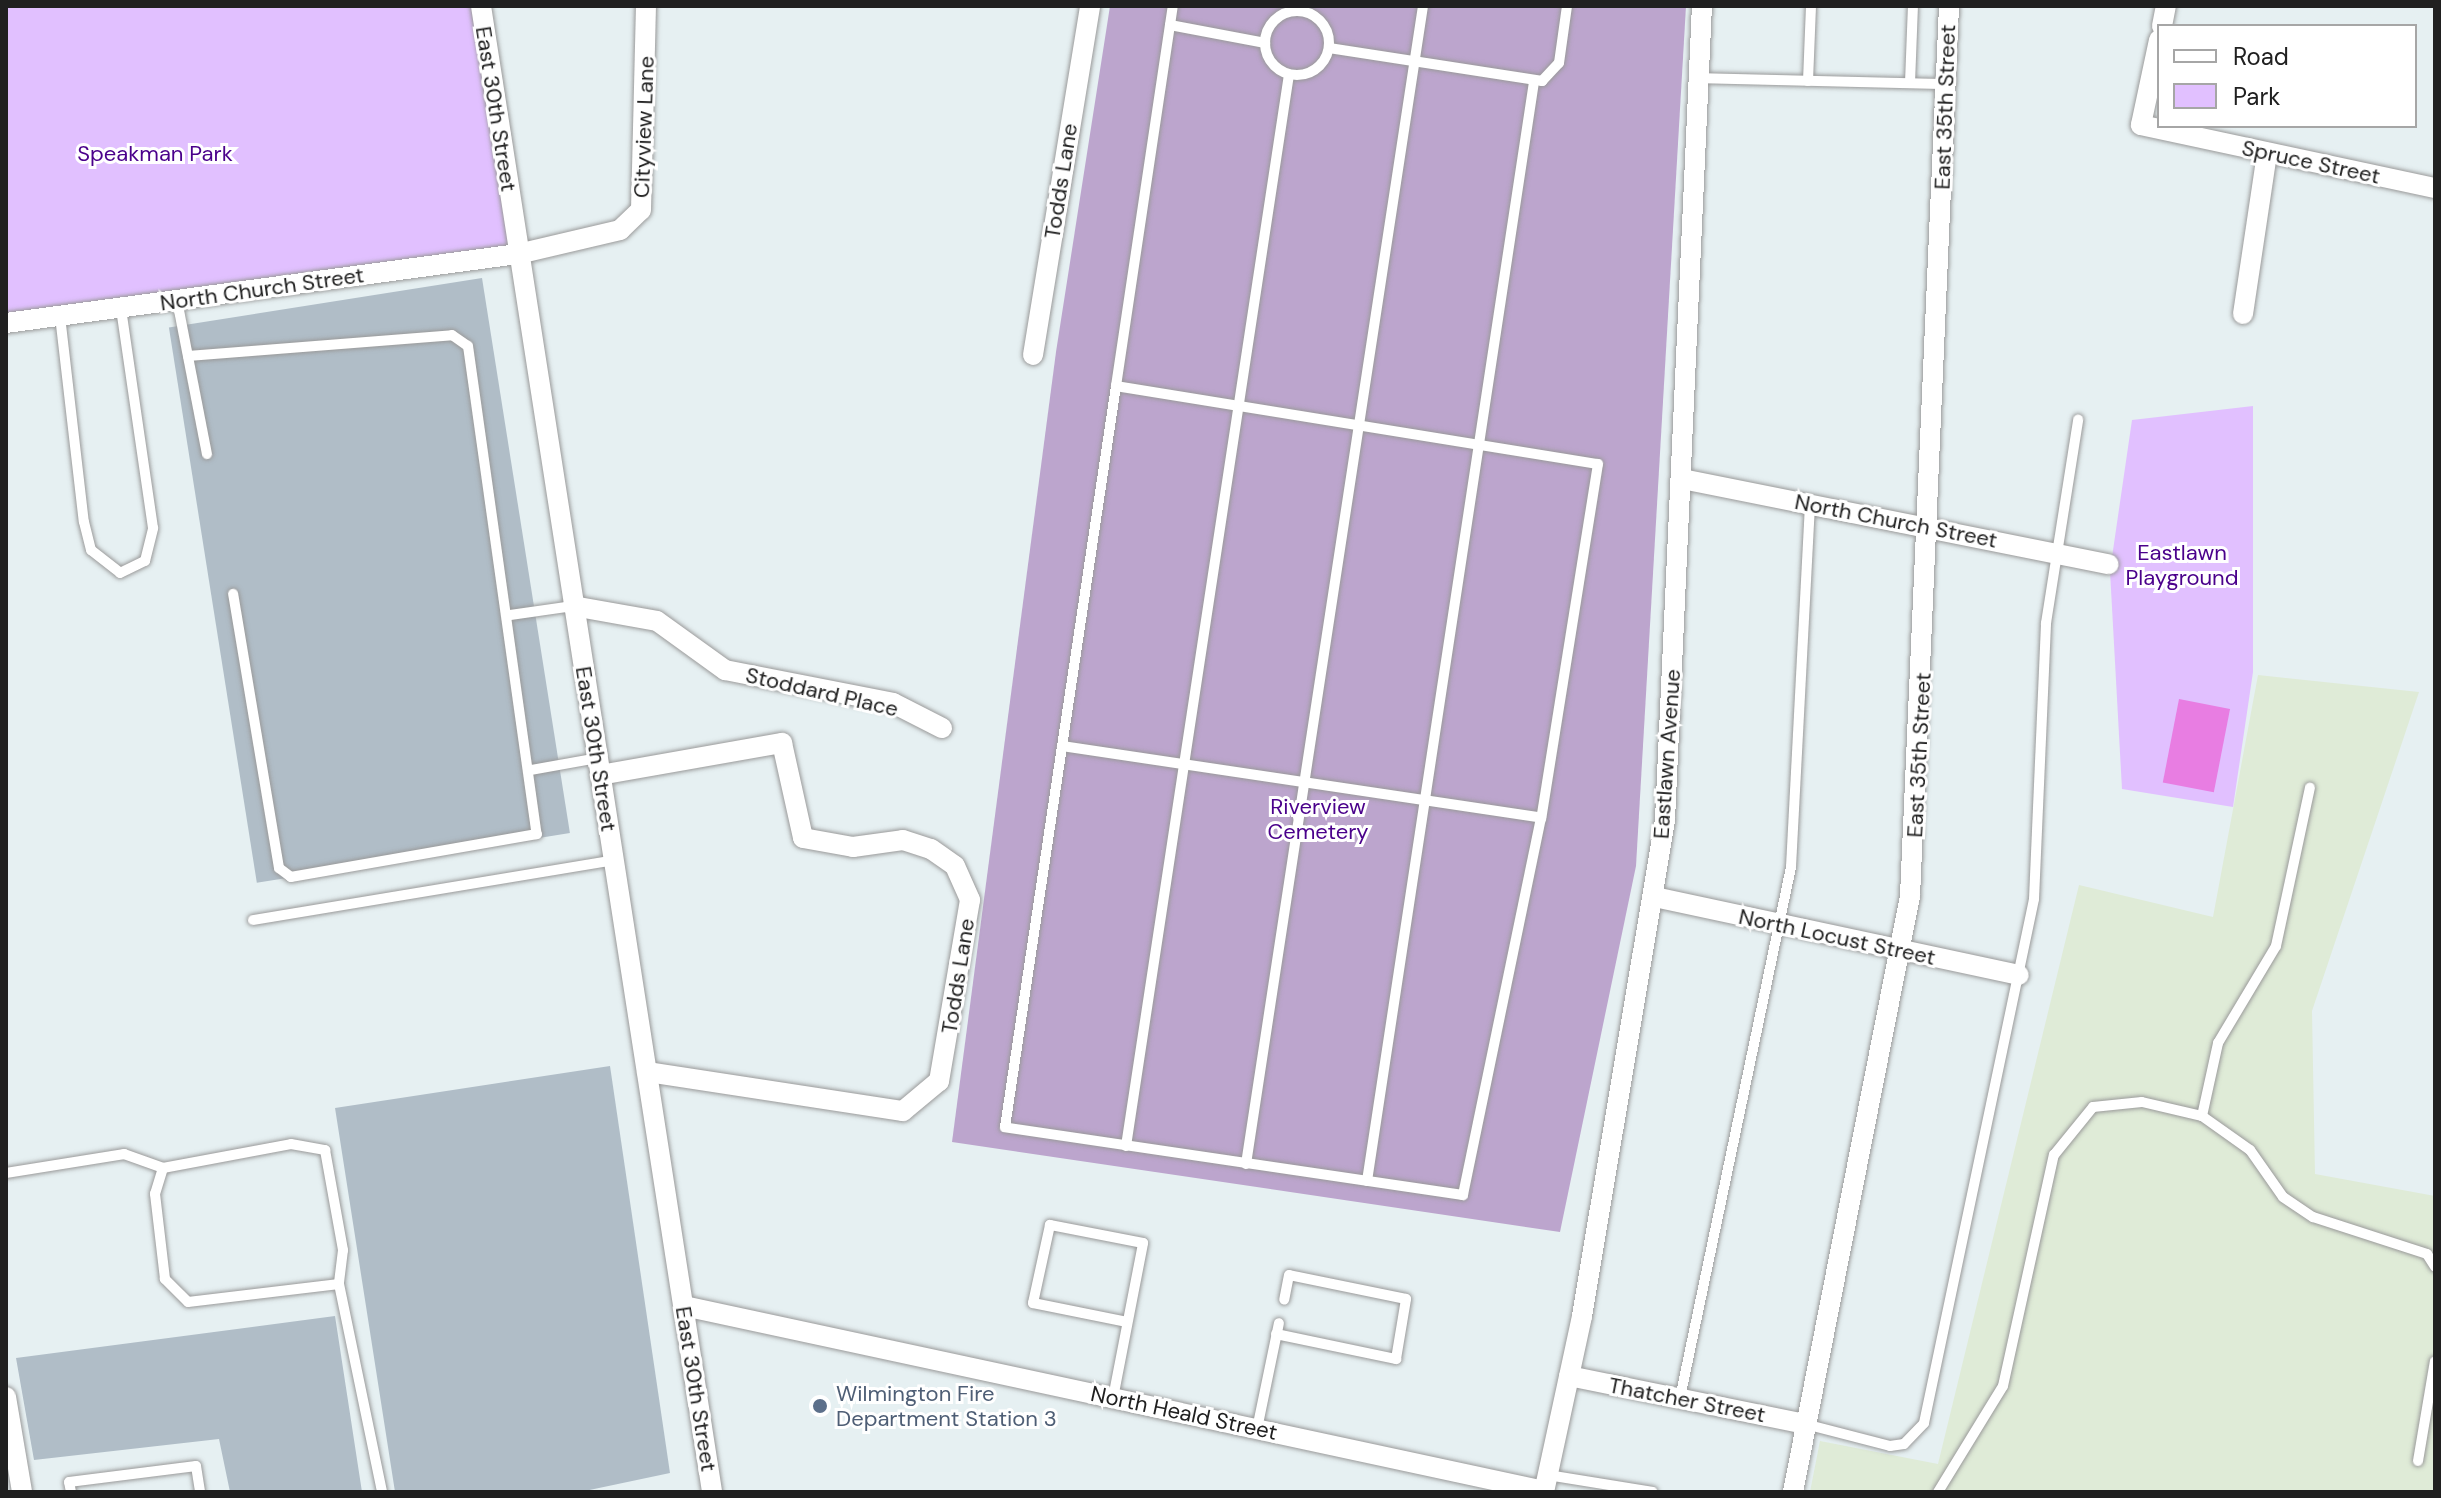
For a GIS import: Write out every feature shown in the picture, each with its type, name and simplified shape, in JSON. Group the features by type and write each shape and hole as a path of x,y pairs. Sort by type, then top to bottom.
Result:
{"street":[{"name":"East 30th Street","path":"481,6 712,1492"},
{"name":"Cityview Lane","path":"518,254 620,230 641,210 646,6"},
{"name":"Todds Lane","path":"1033,355 1090,6"},
{"name":"Eastlawn Avenue","path":"1545,1486 1569,1376 1655,897 1682,479 1702,6"},
{"name":"East 35th Street","path":"1793,1492 1899,950 1913,860 1931,528 1949,6"},
{"name":"Spruce Street","path":"2157,49 2141,125 2435,188"},
{"path":"2243,314 2267,153"},
{"name":"North Church Street","path":"6,323 518,254"},
{"name":"North Church Street","path":"1682,479 2109,564"},
{"name":"Stoddard Place","path":"573,606 657,621 725,670 893,703 942,728"},
{"name":"Todds Lane","path":"599,766 782,743 803,838 853,847 903,840 931,849 955,866 970,900 939,1081 903,1111 647,1072"},
{"name":"North Locust Street","path":"1655,897 1779,927 2019,975"},
{"name":"North Heald Street","path":"684,1306 1257,1429 1545,1486"},
{"name":"Thatcher Street","path":"1569,1376 1805,1424"},
{"path":"6,1397 22,1492"}],"lane":[{"path":"1116,386 1598,464 1541,818 1463,1195 1005,1127 1170,25 1173,6"},
{"path":"1246,1164 1423,6"},
{"path":"1329,48 1534,82 1556,71 1567,6"},
{"path":"1808,81 1811,6"},
{"path":"1910,83 1913,6"},
{"path":"1299,9 1318,19 1329,48 1310,72 1289,74 1272,62 1265,43 1279,17 1299,9"},
{"path":"1170,25 1265,43"},
{"path":"1126,1146 1289,74"},
{"path":"1699,78 1946,84"},
{"path":"1367,1181 1534,82"},
{"path":"177,300 207,454"},
{"path":"60,316 84,522 91,550 120,573 145,561 153,528 121,308"},
{"path":"188,356 462,339 473,357 539,823 529,839 291,877 271,856 233,594"},
{"path":"1805,1424 1890,1446 1904,1444 1924,1423 2019,975 2037,873 2056,553 2078,420"},
{"path":"1680,1398 1792,853 1810,504"},
{"path":"510,615 573,606"},
{"path":"1062,746 1541,818"},
{"path":"531,770 599,766"},
{"path":"2202,1116 2218,1043 2276,946 2310,788"},
{"path":"253,920 614,860"},
{"path":"1938,1492 2003,1386 2054,1155 2093,1107 2142,1102 2202,1116 2250,1150 2283,1197 2303,1210 2427,1254 2435,1267"},
{"path":"6,1173 124,1154 163,1168 291,1144 325,1150 343,1250 339,1284 382,1492"},
{"path":"163,1168 155,1194 165,1279 188,1302 339,1284"},
{"path":"1113,1398 1143,1243 1050,1225 1033,1303 1127,1322"},
{"path":"1257,1429 1278,1329 1396,1359 1406,1299 1289,1275 1284,1300"},
{"path":"2418,1461 2435,1361"},
{"path":"71,1492 69,1482 196,1466 200,1492"},
{"path":"1545,1486 1653,1492"}],"shaded area":[{"path":"482,278 570,833 257,883 169,328"},
{"path":"2258,675 2419,692 2312,1011 2315,1174 2435,1196 2435,1492 1810,1492 1820,1441 1938,1464 2079,885 2213,917"},
{"path":"2179,699 2230,709 2214,792 2163,782"},
{"path":"610,1066 670,1473 580,1492 395,1492 335,1108"},
{"path":"335,1316 362,1492 230,1492 219,1439 34,1460 16,1358"}],"green space":[{"name":"Speakman Park","path":"6,6 481,6 518,254 6,323"},
{"name":"Riverview Cemetery","path":"1110,6 1686,6 1636,866 1560,1232 952,1142 1056,352"},
{"name":"Eastlawn Playground","path":"2253,406 2253,672 2233,807 2122,789 2110,571 2132,420"}],"place":[{"name":"Wilmington Fire Department Station 3","path":"820,1406"}]}
